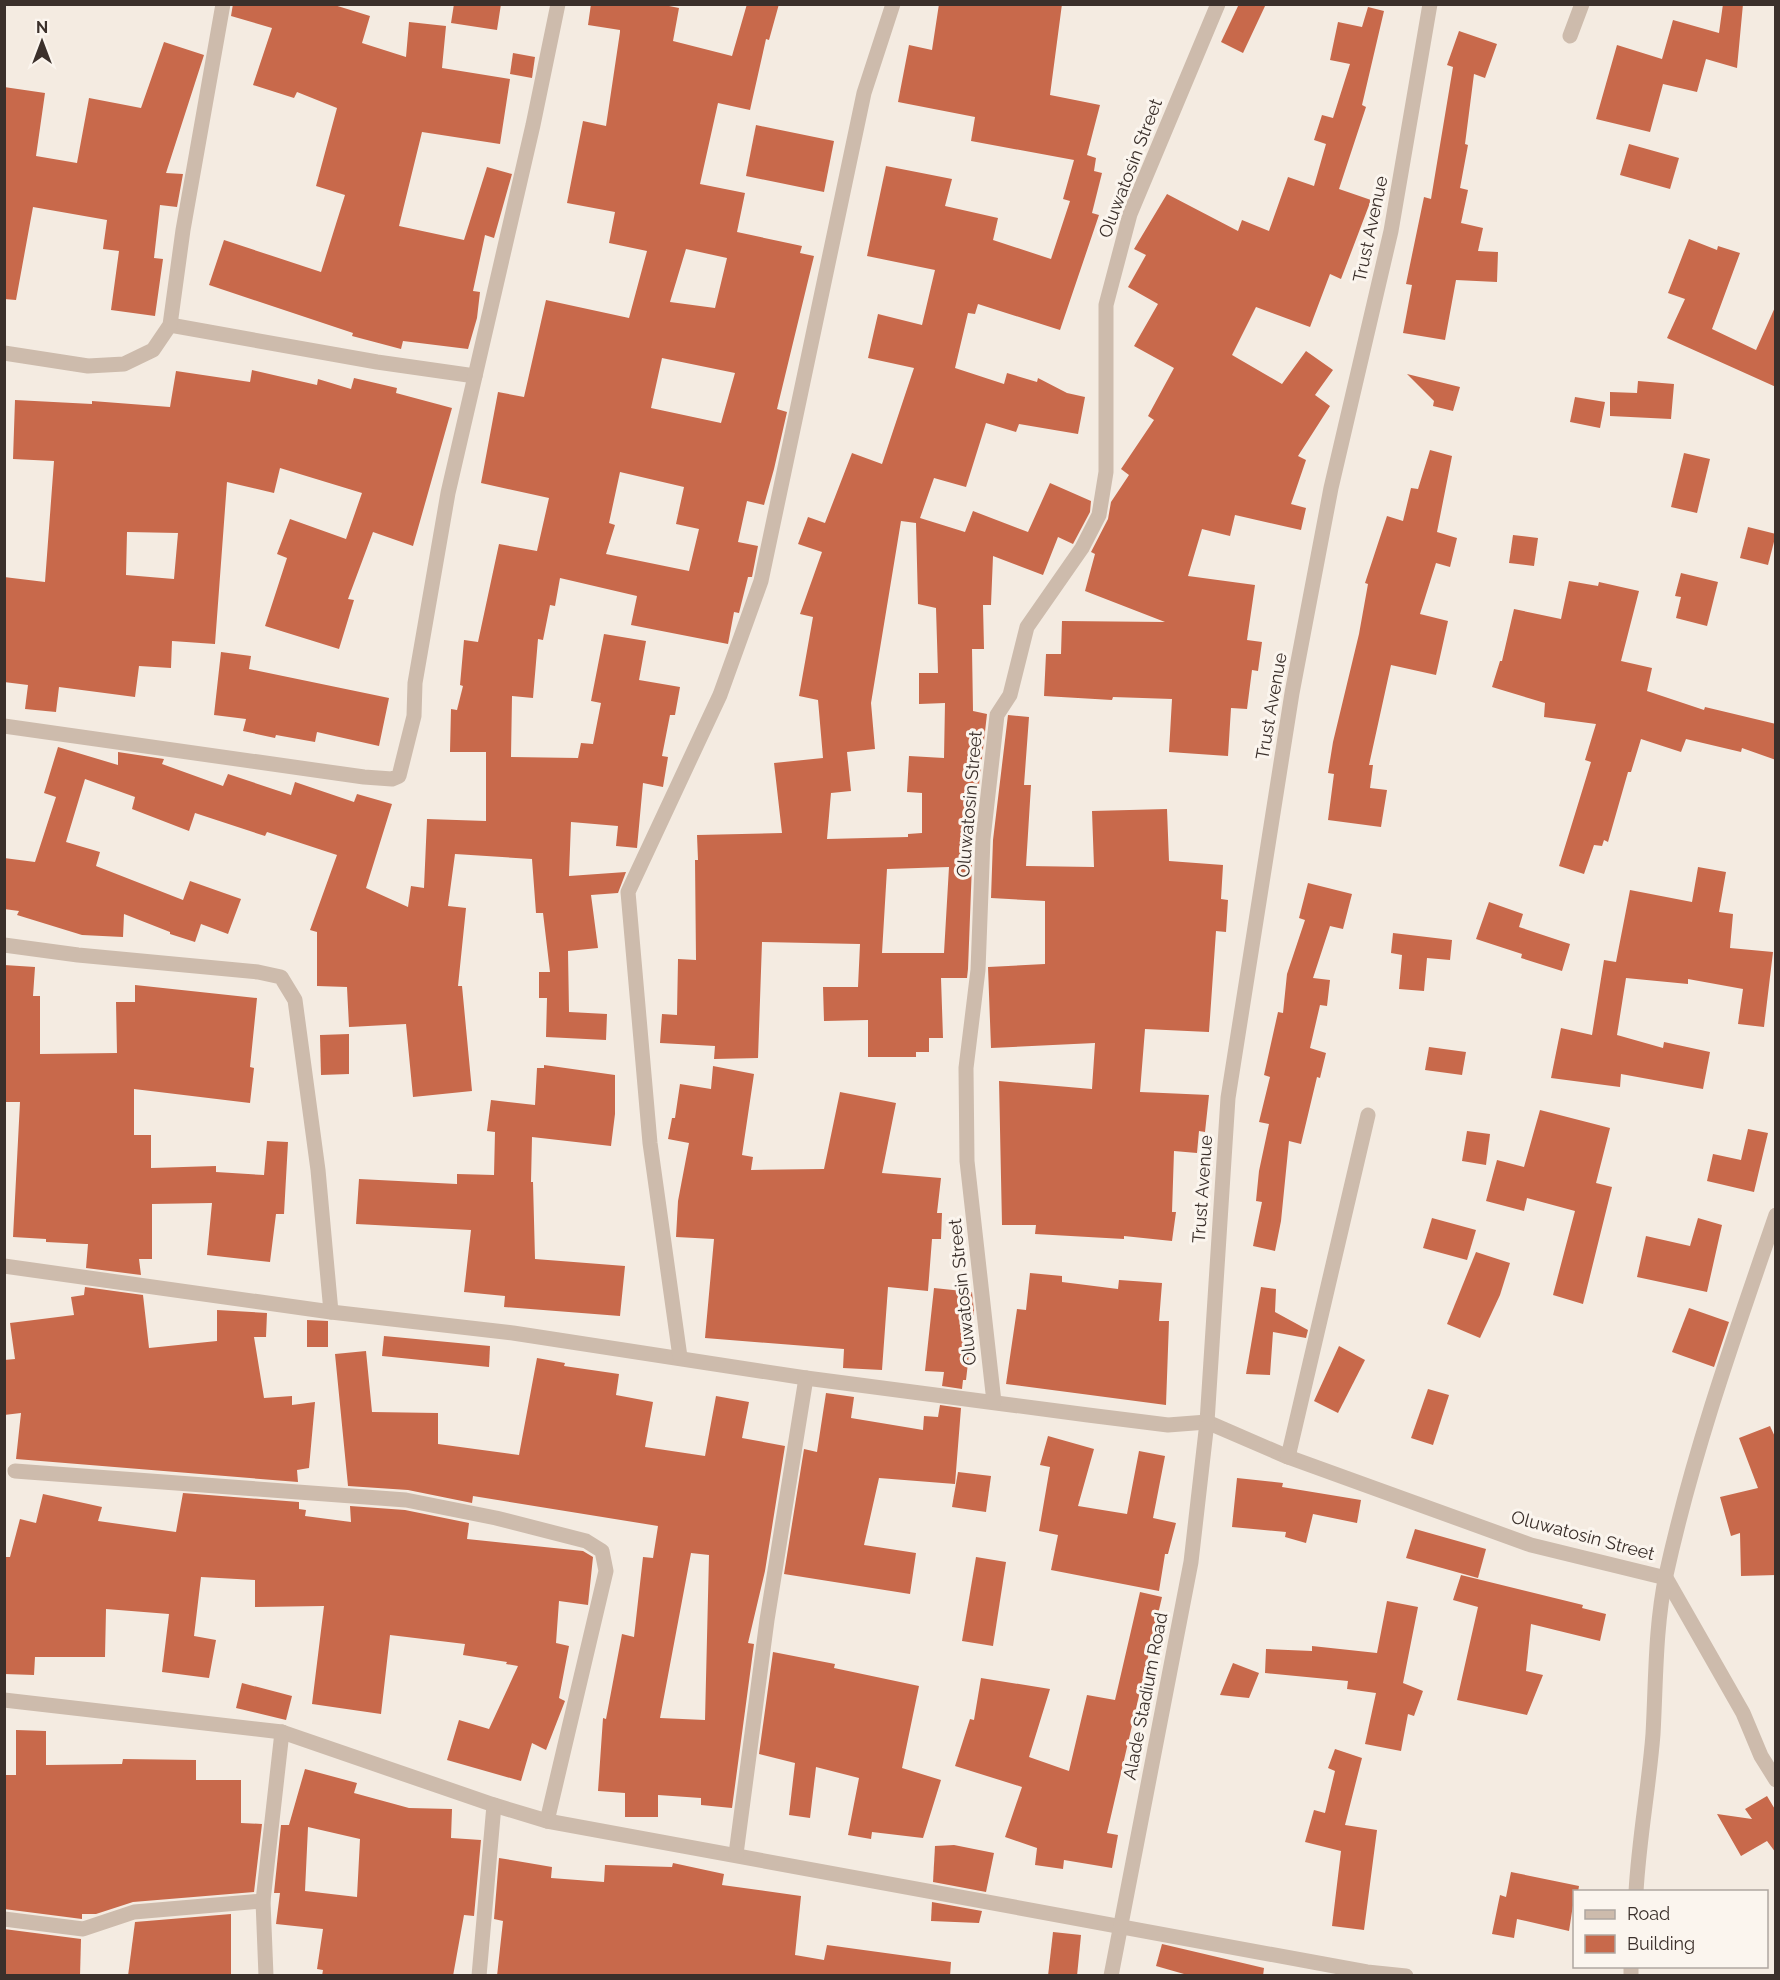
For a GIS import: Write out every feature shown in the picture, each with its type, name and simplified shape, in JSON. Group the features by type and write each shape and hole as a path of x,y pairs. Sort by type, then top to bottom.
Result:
{"street":[{"path":"4,726 364,777 392,779 399,776 414,716 415,683 448,493 558,4"},
{"path":"680,1357 650,1143 628,892 720,695 761,581 864,93 893,4"},
{"name":"Oluwatosin Street","path":"994,1402 967,1161 966,1068 978,970 983,839 997,715 1010,695 1027,627 1082,548 1099,515 1106,472 1106,305 1130,214 1218,4"},
{"name":"Trust Avenue","path":"1207,1422 1227,1098 1294,682 1330,488 1392,231 1430,4"},
{"path":"1570,36 1582,4"},
{"path":"4,353 87,366 124,364 153,350 170,325 183,230 221,5"},
{"path":"170,325 376,362 475,376"},
{"path":"4,945 78,955 258,972 281,977 295,1000 318,1170 331,1312"},
{"path":"1288,1457 1368,1115"},
{"path":"1636,1890 1639,1836 1653,1734 1655,1656 1666,1578 1700,1440 1776,1215"},
{"path":"4,1266 331,1312 680,1357 806,1378 1168,1425 1207,1422"},
{"path":"736,1854 767,1620 806,1378"},
{"name":"Oluwatosin Street","path":"1207,1422 1288,1457 1531,1545 1666,1578 1743,1713 1761,1756 1776,1780"},
{"name":"Alade Stadium Road","path":"1111,1976 1191,1562 1207,1422"},
{"path":"15,1471 406,1500 496,1518 563,1535 586,1541 602,1551 606,1571 547,1821"},
{"path":"4,1700 282,1732 547,1821 736,1854 1120,1928 1367,1972 1406,1976"},
{"path":"266,1976 263,1901 282,1732"},
{"path":"479,1976 494,1805"},
{"path":"4,1919 83,1929 135,1912 263,1901"}],"building":[{"path":"233,4 331,4 370,16 362,43 406,57 409,22 446,26 442,68 510,79 500,144 422,132 399,226 464,240 487,167 512,174 494,238 485,235 473,291 480,292 477,318 468,349 403,341 401,349 352,336 353,333 209,285 224,240 321,272 345,195 316,186 337,108 297,92 294,98 253,85 272,28 231,16"},
{"path":"454,4 501,4 497,30 451,23"},
{"path":"591,4 659,4 679,8 673,41 732,56 747,4 779,4 769,40 766,39 750,110 718,103 700,184 745,193 737,232 802,246 800,253 814,256 777,409 787,412 774,469 764,505 747,501 738,542 758,546 752,577 748,577 739,613 734,612 728,644 631,625 637,596 560,578 555,606 550,605 543,640 538,639 533,698 512,696 511,757 578,758 581,743 593,744 601,703 591,701 604,634 646,641 639,680 680,687 675,715 670,715 662,756 668,757 663,787 643,783 637,848 616,846 618,826 571,822 569,876 626,872 618,893 591,895 598,948 568,951 569,1012 607,1014 606,1040 546,1037 547,998 539,998 539,972 550,972 543,913 536,913 532,859 455,854 448,906 466,908 458,986 462,986 472,1091 413,1097 406,1024 349,1027 347,987 317,986 317,932 310,930 337,855 267,832 265,836 195,813 189,831 132,809 135,797 85,779 66,842 100,852 96,866 183,900 190,881 241,899 228,934 201,924 195,942 124,914 123,937 82,935 17,915 19,911 4,909 4,858 35,862 56,797 44,793 58,747 118,765 118,752 164,759 162,764 223,786 228,774 291,795 295,782 354,802 357,794 392,804 366,888 408,907 411,886 424,888 427,819 486,821 486,752 450,752 451,709 457,710 463,686 460,685 464,640 478,642 499,544 537,551 549,498 481,483 498,392 524,397 546,300 629,318 647,251 609,243 615,212 567,203 583,121 606,126 620,32 620,30 588,25","holes":["686,249 727,258 715,308 670,302","662,358 735,373 721,423 651,408","620,472 684,487 676,524 699,529 689,571 606,554 615,525 609,523"]},
{"path":"939,4 1062,4 1050,95 1100,105 1087,155 1096,158 1094,171 1102,173 1092,213 1099,215 1060,330 978,304 975,314 968,313 955,368 1004,384 1007,373 1037,382 1038,378 1067,393 1085,397 1078,434 1019,424 1016,432 986,423 966,487 934,478 920,518 965,532 973,511 1028,532 1050,483 1091,501 1090,512 1073,544 1058,537 1043,575 993,556 991,605 983,605 984,649 972,649 973,711 987,714 973,838 968,969 967,978 941,978 943,1038 929,1038 929,1052 916,1052 916,1057 868,1057 868,1020 824,1021 823,987 858,987 860,944 762,942 758,1058 714,1059 715,1046 660,1043 662,1014 677,1015 678,959 696,960 697,835 782,833 774,763 823,758 818,700 799,696 813,617 800,614 822,552 798,544 808,517 825,523 852,453 882,464 914,368 868,358 878,314 922,325 935,270 867,256 886,166 952,179 945,206 998,218 993,240 1051,259 1070,201 1063,199 1074,160 971,141 975,117 898,102 909,45 932,50","holes":["901,521 916,523 918,604 936,608 938,673 919,673 919,704 945,703 944,758 909,756 907,792 922,793 922,833 908,834 908,837 827,839 831,793 851,791 847,752 875,749 871,703","949,867 944,953 882,953 887,869"]},
{"path":"1239,4 1266,4 1243,53 1221,42"},
{"path":"1723,4 1743,4 1737,68 1706,59 1697,92 1663,84 1650,132 1596,119 1617,45 1662,59 1673,20 1719,33"},
{"path":"1368,7 1384,11 1362,105 1366,107 1339,189 1371,200 1341,279 1330,274 1310,327 1256,307 1232,355 1282,384 1306,351 1333,370 1315,395 1330,406 1298,456 1306,460 1291,504 1306,508 1301,530 1235,515 1230,536 1202,529 1188,576 1255,585 1247,640 1262,642 1258,671 1252,670 1247,709 1231,708 1228,756 1169,752 1172,699 1113,697 1112,700 1044,696 1046,654 1061,654 1062,621 1165,622 1085,591 1095,554 1091,552 1108,519 1111,502 1129,475 1121,469 1154,420 1148,416 1174,368 1134,346 1158,304 1128,287 1146,255 1134,249 1167,194 1238,231 1242,220 1269,231 1288,177 1314,186 1326,144 1314,140 1322,115 1333,118 1350,64 1330,60 1338,22 1362,27"},
{"path":"1459,31 1497,44 1485,78 1474,74 1465,144 1468,145 1460,188 1468,190 1461,223 1483,228 1478,251 1498,252 1497,282 1456,280 1445,340 1403,333 1412,285 1406,284 1424,197 1431,199 1453,67 1447,65"},
{"path":"164,42 204,55 166,173 183,174 177,207 160,205 154,258 163,259 155,316 111,310 119,251 103,249 107,220 33,207 16,300 4,299 4,87 45,93 36,156 77,163 89,98 141,108"},
{"path":"513,53 535,57 532,78 510,74"},
{"path":"756,125 834,141 824,192 746,176"},
{"path":"1629,144 1679,158 1670,189 1620,175"},
{"path":"1689,239 1717,250 1718,246 1740,253 1712,329 1756,350 1776,305 1776,387 1667,338 1685,299 1668,293"},
{"path":"252,370 317,385 318,379 351,389 354,378 397,388 396,393 452,408 413,546 373,532 348,599 354,600 339,649 265,626 287,558 277,554 290,519 346,539 362,493 280,468 274,493 227,482 215,644 172,641 171,668 139,666 135,697 59,687 56,712 25,709 28,685 4,682 4,577 45,582 54,461 13,459 15,400 92,404 92,401 170,407 176,371 250,382","holes":["127,532 178,533 174,579 126,575"]},
{"path":"1407,374 1460,387 1453,411 1433,406 1434,401"},
{"path":"1638,381 1674,384 1671,419 1610,416 1610,392 1637,393"},
{"path":"1575,397 1605,402 1600,428 1570,422"},
{"path":"1430,450 1452,456 1437,532 1457,538 1450,567 1436,563 1420,614 1448,621 1436,675 1391,665 1369,765 1373,765 1370,788 1387,790 1381,827 1328,820 1334,774 1328,773 1333,742 1359,634 1368,584 1365,583 1387,516 1403,521 1411,488 1418,489"},
{"path":"1684,453 1710,459 1697,513 1671,507"},
{"path":"1748,527 1776,534 1768,565 1740,558"},
{"path":"1513,535 1538,538 1534,566 1509,563"},
{"path":"1681,573 1718,582 1707,626 1676,618 1681,597 1675,596"},
{"path":"1569,581 1598,586 1599,582 1639,591 1621,661 1652,668 1647,691 1704,710 1705,707 1776,724 1776,760 1742,748 1741,752 1686,739 1681,752 1641,739 1631,772 1628,772 1608,842 1604,840 1602,846 1594,845 1584,874 1559,866 1591,762 1585,760 1596,724 1544,717 1545,703 1492,687 1500,661 1502,661 1514,609 1561,619"},
{"path":"221,652 251,656 249,669 389,698 379,746 317,732 315,742 276,735 275,738 243,731 246,719 214,715"},
{"path":"1008,715 1029,717 1024,785 1031,785 1026,866 1094,867 1092,811 1167,809 1169,861 1223,865 1221,899 1228,900 1226,932 1216,931 1209,1032 1145,1029 1140,1092 1209,1095 1205,1132 1199,1131 1197,1153 1174,1151 1172,1212 1176,1212 1172,1241 1124,1236 1124,1239 1035,1234 1036,1225 1002,1225 999,1081 1092,1089 1095,1043 991,1048 988,967 1045,964 1045,901 991,898 993,840"},
{"path":"1698,867 1726,872 1719,912 1733,914 1730,948 1773,952 1764,1027 1738,1024 1743,989 1688,979 1688,984 1626,978 1617,1035 1663,1048 1664,1042 1710,1052 1703,1089 1621,1074 1620,1087 1551,1078 1561,1028 1592,1035 1604,960 1616,962 1630,890 1692,902"},
{"path":"1308,883 1352,894 1343,929 1330,926 1313,978 1330,980 1327,1006 1320,1005 1310,1048 1326,1053 1320,1078 1317,1077 1301,1144 1289,1141 1281,1221 1275,1251 1253,1246 1262,1202 1256,1201 1259,1171 1269,1124 1259,1122 1270,1077 1264,1075 1278,1012 1283,1013 1287,974 1305,920 1299,918"},
{"path":"1489,902 1523,914 1519,927 1570,944 1562,971 1521,958 1522,954 1476,939"},
{"path":"1393,933 1452,940 1450,960 1427,958 1424,991 1399,989 1402,955 1391,953"},
{"path":"4,965 35,967 33,996 40,996 40,1054 117,1053 116,1002 135,1002 135,985 257,998 250,1067 254,1068 250,1103 134,1089 134,1135 151,1135 151,1168 216,1166 216,1172 264,1175 267,1141 288,1142 284,1214 276,1214 270,1262 207,1255 212,1203 152,1204 152,1259 139,1259 141,1275 86,1268 88,1244 46,1242 46,1239 13,1237 20,1102 5,1102"},
{"path":"349,1034 349,1074 321,1075 320,1035"},
{"path":"1429,1047 1466,1052 1462,1075 1425,1070"},
{"path":"544,1065 615,1075 615,1114 611,1146 532,1137 531,1182 533,1182 535,1259 625,1266 620,1316 504,1307 505,1296 464,1292 471,1230 356,1224 359,1179 457,1184 457,1174 494,1175 495,1132 487,1131 491,1100 535,1105 537,1068 544,1068"},
{"path":"713,1066 754,1074 742,1155 753,1157 751,1170 824,1169 840,1092 896,1103 882,1173 941,1178 937,1213 942,1213 941,1239 932,1239 928,1291 888,1287 882,1370 843,1368 844,1349 705,1338 714,1239 676,1237 678,1201 689,1143 668,1139 672,1118 675,1118 680,1084 711,1089"},
{"path":"1540,1110 1610,1128 1596,1183 1612,1187 1583,1304 1553,1295 1575,1211 1527,1198 1524,1211 1486,1201 1497,1160 1524,1167"},
{"path":"1748,1129 1768,1133 1754,1192 1707,1181 1713,1154 1741,1160"},
{"path":"1467,1131 1490,1134 1486,1165 1462,1161"},
{"path":"1432,1218 1476,1230 1467,1260 1423,1248"},
{"path":"1698,1218 1722,1225 1707,1292 1637,1277 1646,1236 1690,1246"},
{"path":"1476,1252 1510,1263 1500,1295 1480,1338 1447,1324"},
{"path":"1030,1273 1062,1276 1062,1282 1118,1289 1119,1280 1162,1283 1159,1321 1169,1321 1166,1405 1006,1384 1017,1309 1026,1310"},
{"path":"85,1287 143,1295 149,1348 217,1341 217,1310 267,1313 266,1337 254,1337 264,1398 292,1396 292,1405 315,1402 309,1468 297,1470 298,1482 16,1459 21,1413 4,1415 4,1360 15,1359 10,1323 74,1315 71,1297 84,1295"},
{"path":"1261,1287 1276,1289 1275,1312 1308,1330 1306,1338 1273,1332 1270,1375 1246,1374"},
{"path":"934,1288 972,1292 974,1311 966,1380 963,1380 962,1389 942,1386 944,1372 925,1371"},
{"path":"1689,1308 1729,1322 1714,1367 1672,1352"},
{"path":"307,1320 328,1321 328,1347 307,1347"},
{"path":"384,1336 490,1346 489,1367 382,1356"},
{"path":"1339,1346 1365,1360 1338,1413 1314,1401"},
{"path":"366,1351 372,1412 438,1413 438,1444 519,1455 537,1358 565,1363 564,1366 619,1374 616,1395 653,1402 645,1447 705,1456 716,1396 749,1402 742,1438 785,1446 765,1571 748,1643 754,1644 732,1808 701,1805 701,1798 658,1795 658,1817 625,1817 625,1793 598,1791 603,1718 606,1719 622,1634 634,1637 643,1557 653,1558 658,1526 473,1496 472,1503 408,1490 348,1486 335,1354","holes":["691,1553 709,1555 705,1720 660,1718"]},
{"path":"1428,1389 1449,1395 1433,1445 1411,1438"},
{"path":"826,1393 854,1397 851,1418 923,1430 924,1416 938,1417 940,1405 961,1408 955,1484 879,1478 864,1545 916,1553 910,1594 784,1574 804,1449 817,1452"},
{"path":"1770,1426 1776,1439 1776,1575 1741,1576 1740,1533 1731,1536 1720,1497 1758,1488 1739,1438"},
{"path":"1048,1436 1094,1449 1078,1506 1127,1514 1139,1451 1165,1456 1153,1518 1176,1523 1168,1554 1165,1554 1159,1591 1051,1570 1058,1535 1039,1531 1050,1467 1040,1465"},
{"path":"958,1472 991,1476 986,1512 952,1507"},
{"path":"1237,1478 1283,1483 1282,1487 1361,1500 1357,1523 1313,1514 1306,1543 1285,1537 1286,1532 1232,1527"},
{"path":"183,1493 299,1502 299,1509 306,1510 305,1516 351,1522 350,1506 405,1510 469,1523 467,1539 583,1551 593,1557 588,1605 559,1601 556,1643 569,1646 559,1698 565,1701 546,1750 532,1743 521,1781 447,1760 459,1720 489,1729 518,1666 463,1655 465,1644 390,1635 381,1714 312,1704 324,1606 255,1607 255,1580 201,1577 194,1636 216,1640 209,1678 162,1672 169,1614 106,1609 105,1657 35,1657 34,1675 4,1674 6,1557 10,1557 20,1519 36,1523 43,1494 102,1507 98,1521 176,1532"},
{"path":"1415,1529 1486,1549 1478,1578 1406,1558"},
{"path":"976,1557 1006,1562 993,1646 962,1641"},
{"path":"1461,1575 1583,1605 1582,1608 1606,1614 1600,1641 1531,1624 1526,1671 1543,1675 1527,1715 1457,1700 1478,1607 1453,1600"},
{"path":"1140,1592 1162,1597 1107,1833 1118,1835 1112,1868 1064,1860 1063,1869 1035,1865 1037,1848 1005,1837 1022,1787 955,1766 970,1719 974,1720 981,1678 1050,1689 1029,1757 1069,1771 1087,1695 1115,1700"},
{"path":"1387,1601 1418,1607 1403,1683 1423,1691 1414,1716 1408,1714 1401,1751 1365,1744 1376,1693 1347,1689 1348,1681 1265,1673 1266,1649 1312,1651 1312,1646 1377,1653"},
{"path":"773,1652 835,1664 834,1668 919,1686 902,1768 941,1780 923,1838 872,1832 871,1839 848,1835 859,1778 816,1767 810,1818 789,1815 795,1763 759,1754"},
{"path":"1233,1663 1259,1673 1249,1698 1220,1695"},
{"path":"242,1683 292,1696 286,1720 236,1708"},
{"path":"16,1730 46,1731 46,1765 122,1764 123,1759 196,1760 196,1780 241,1780 241,1823 262,1824 254,1892 133,1902 96,1914 82,1914 82,1919 4,1909 4,1775 16,1775"},
{"path":"1335,1749 1362,1758 1345,1825 1377,1830 1364,1930 1332,1926 1341,1851 1305,1842 1314,1810 1325,1813 1335,1771 1328,1768"},
{"path":"305,1769 357,1783 354,1793 409,1808 452,1809 451,1838 481,1840 474,1916 464,1915 453,1976 322,1976 323,1970 317,1969 323,1929 276,1924 280,1893 274,1893 281,1825 289,1825","holes":["308,1827 360,1839 357,1897 305,1891"]},
{"path":"1767,1796 1776,1811 1776,1853 1767,1841 1741,1856 1717,1814 1752,1819 1745,1809"},
{"path":"954,1845 994,1853 986,1892 933,1882 935,1846"},
{"path":"499,1858 552,1867 551,1878 604,1882 605,1865 672,1867 673,1863 724,1874 722,1885 801,1896 795,1955 824,1960 827,1945 951,1962 950,1976 497,1976 503,1921 494,1919"},
{"path":"1511,1872 1579,1886 1578,1890 1573,1890 1569,1931 1517,1919 1514,1938 1492,1934 1500,1895 1506,1897"},
{"path":"932,1902 982,1911 979,1923 931,1921"},
{"path":"231,1914 231,1976 128,1976 135,1922"},
{"path":"4,1929 81,1939 80,1976 4,1976"},
{"path":"1053,1932 1081,1935 1077,1976 1048,1976"},
{"path":"1162,1944 1264,1968 1263,1976 1191,1976 1156,1966"}]}
